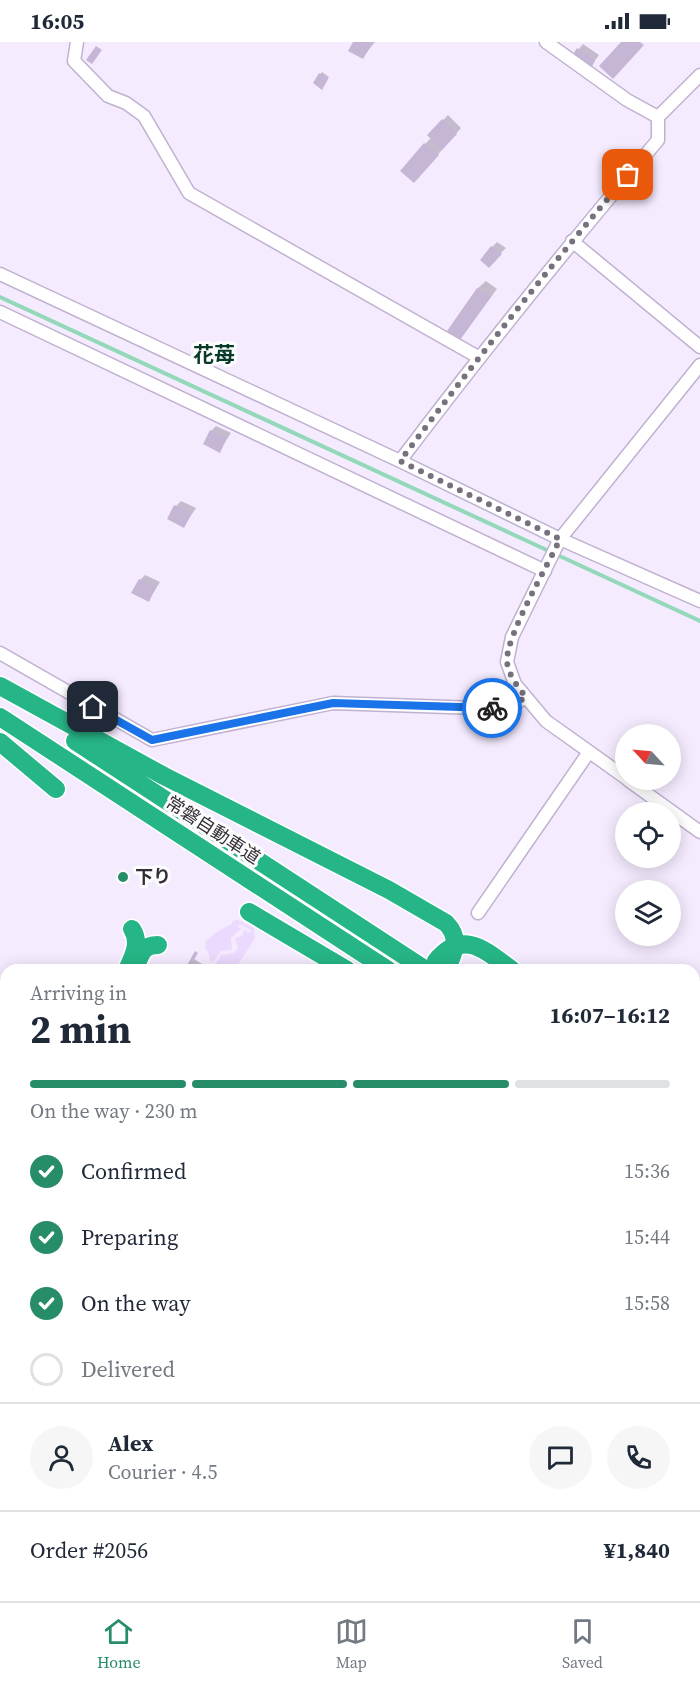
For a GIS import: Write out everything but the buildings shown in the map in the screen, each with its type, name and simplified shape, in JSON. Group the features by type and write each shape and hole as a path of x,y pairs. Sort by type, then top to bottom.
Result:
{"highway":[{"path":"0,686 164,776 389,890 446,923 452,929 456,945"},
{"name":"常磐自動車道","path":"0,692 433,964"},
{"name":"常磐自動車道","path":"0,717 379,964"},
{"path":"0,742 56,789"},
{"path":"249,912 337,964"},
{"path":"129,964 137,945 137,937 132,928"},
{"path":"437,964 442,953 464,943 482,948 504,964"},
{"path":"137,964 145,948 158,945"}],"street":[{"path":"77,42 74,61 108,96 126,103 144,116 189,193 478,357"},
{"path":"546,42 627,99 658,117"},
{"path":"400,461 478,357 658,140 658,117 700,75"},
{"path":"572,241 700,347"},
{"path":"0,274 400,461 560,539 700,601"},
{"path":"0,312 545,572"},
{"path":"615,770 546,721 515,684 507,662 512,637 560,539 700,365"},
{"path":"0,653 152,740 333,703 507,709 526,697"},
{"path":"478,913 589,752"},
{"path":"642,790 700,832"}],"shaded area":[{"path":"238,920 254,928 255,938 239,963 216,964 221,955 234,953 238,948 235,938 242,936 244,930 249,933 251,930 240,924 238,927 241,929 231,938 232,950 221,951 213,962 206,950 205,942 232,924 232,921"}],"waterway":[{"path":"0,297 700,621"}],"way so far":[{"path":"492,708 507,709 526,697 515,684 507,662 512,637 560,539 400,461 478,357 628,175"}],"place":[{"name":"下り","path":"123,877"}],"district":[{"name":"花苺","path":"214,355"}],"route":[{"path":"93,707 152,740 333,703 492,708"}]}
